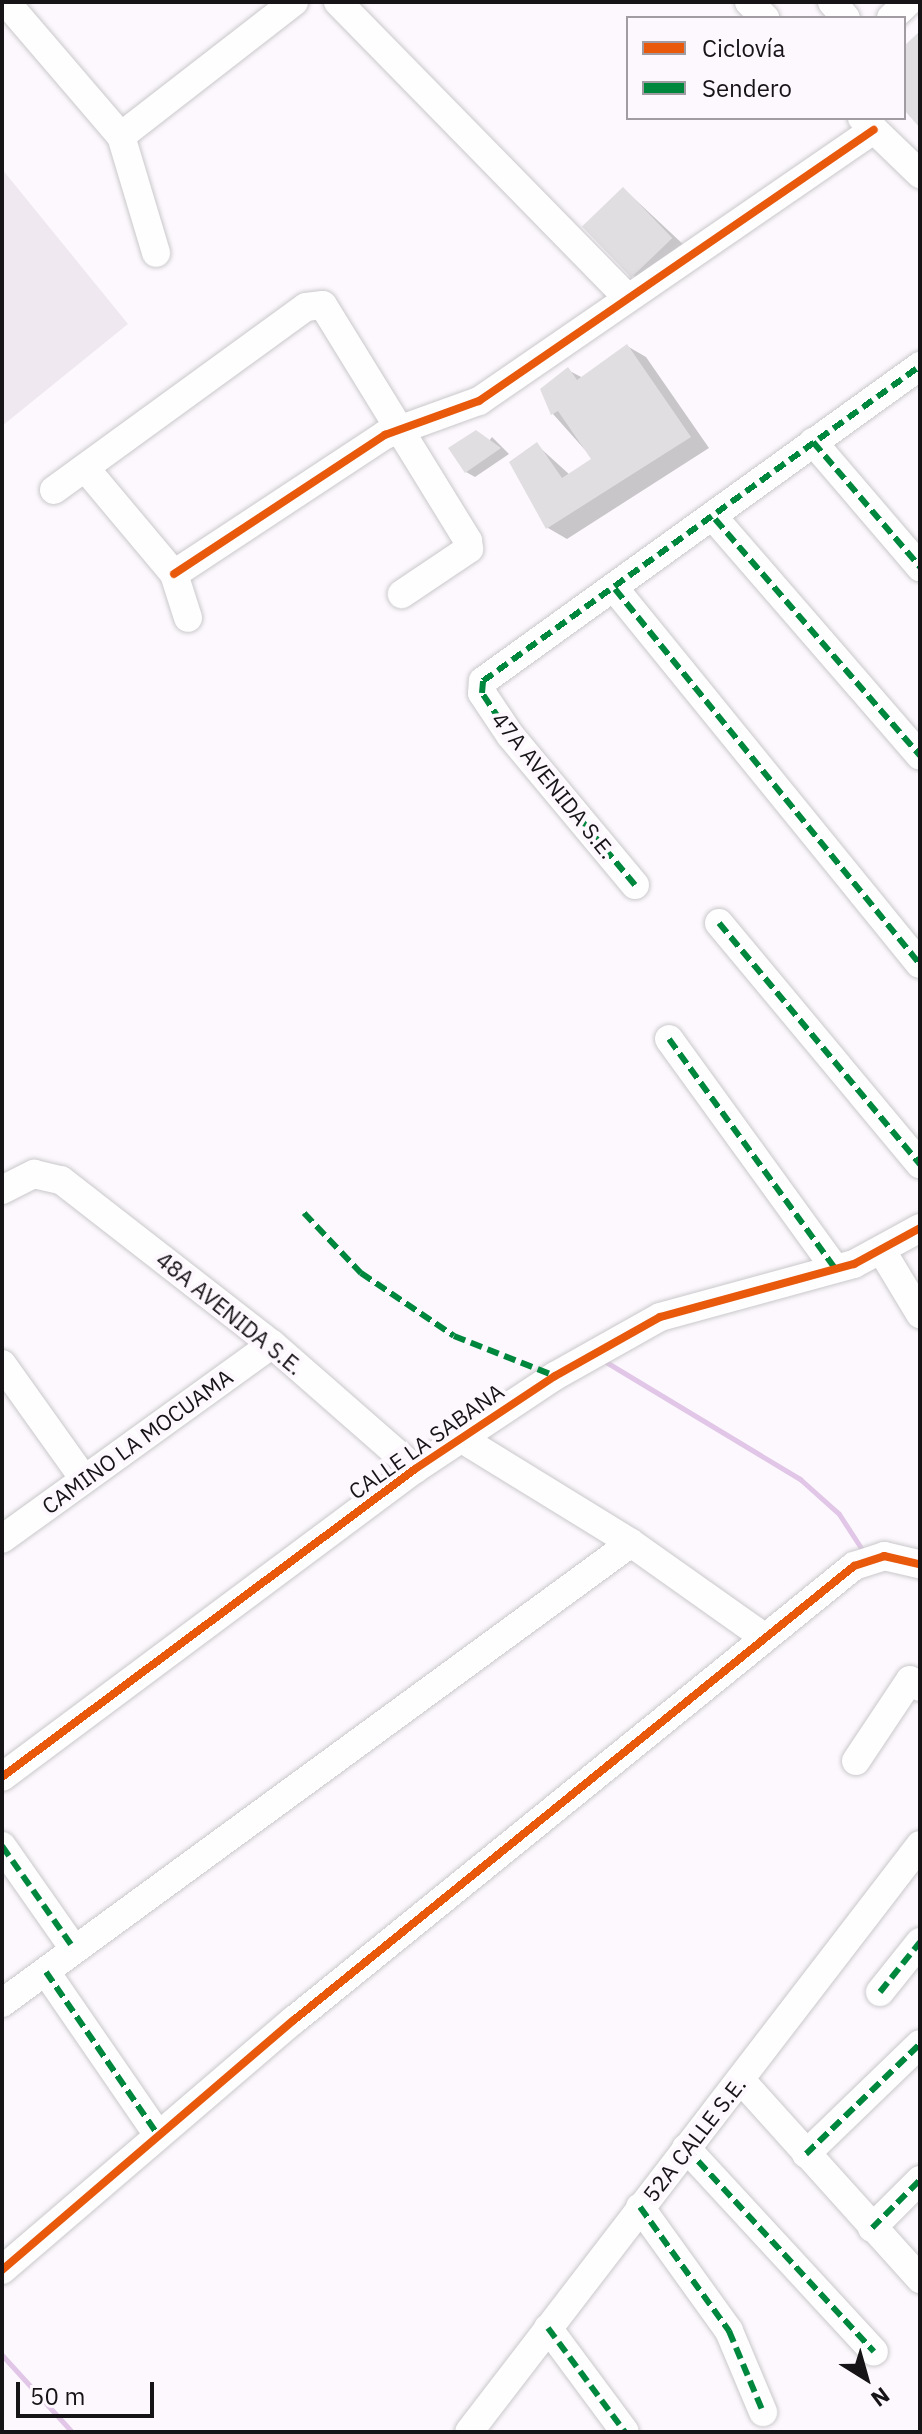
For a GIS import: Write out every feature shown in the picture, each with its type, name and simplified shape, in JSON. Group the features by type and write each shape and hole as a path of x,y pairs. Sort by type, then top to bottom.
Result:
{"street":[{"path":"6,2 121,136 156,253"},
{"path":"121,136 294,2"},
{"path":"338,2 627,297"},
{"path":"893,16 908,2"},
{"path":"174,574 402,427 479,401 868,124 920,174"},
{"path":"54,490 306,307 334,313 402,427 469,549 402,594"},
{"path":"918,372 813,442 715,519 615,589 920,964"},
{"path":"813,442 920,567"},
{"path":"86,469 174,574 188,618"},
{"path":"715,519 920,756"},
{"name":"47A AVENIDA S.E.","path":"615,589 483,681 482,693 510,735 635,885"},
{"path":"719,923 920,1164"},
{"path":"669,1039 835,1268"},
{"name":"48A AVENIDA S.E.","path":"2,1190 34,1174 61,1180 272,1344 415,1469"},
{"name":"CALLE LA SABANA","path":"2,1777 459,1437 660,1317 835,1268 882,1251 920,1228"},
{"path":"882,1251 920,1314"},
{"name":"CAMINO LA MOCUAMA","path":"2,1539 272,1344"},
{"path":"2,1364 84,1479"},
{"path":"459,1437 631,1543 764,1637"},
{"path":"2,2003 631,1543"},
{"path":"2,2270 158,2135 854,1566 884,1556 920,1564"},
{"path":"856,1761 910,1680 920,1687"},
{"name":"52A CALLE S.E.","path":"469,2432 920,1845"},
{"path":"2,1846 74,1949"},
{"path":"880,1992 920,1942"},
{"path":"46,1972 158,2135"},
{"path":"806,2154 920,2044"},
{"path":"741,2080 920,2279"},
{"path":"686,2148 874,2352"},
{"path":"872,2228 920,2180"},
{"path":"640,2207 729,2331 763,2412"},
{"path":"548,2328 625,2432"}],"shaded area":[{"path":"2,169 128,324 2,426"}],"building":[{"path":"920,31 920,128 906,112 906,44"},
{"path":"623,187 672,238 631,278 582,227"},
{"path":"627,344 691,437 546,529 509,462 537,442 562,478 591,459 558,411 551,415 540,389 568,367 577,380"},
{"path":"476,430 501,448 465,473 448,448"}],"waterway":[{"path":"606,1362 800,1479 839,1514 865,1554"},
{"path":"2,2355 72,2432"}],"marked path":[{"path":"635,885 510,735 482,693 483,681 920,366"},
{"path":"813,442 920,567"},
{"path":"715,519 920,756"},
{"path":"615,589 920,964"},
{"path":"719,923 920,1164"},
{"path":"669,1039 835,1268"},
{"path":"304,1213 361,1273 454,1336 555,1376"},
{"path":"2,1846 74,1949"},
{"path":"880,1992 920,1942"},
{"path":"46,1972 158,2135"},
{"path":"806,2154 920,2044"},
{"path":"686,2148 874,2352"},
{"path":"872,2228 920,2180"},
{"path":"640,2207 729,2331 763,2412"},
{"path":"548,2328 625,2432"}],"cycle path":[{"path":"174,574 385,435 479,401 874,130"},
{"path":"2,1777 415,1469 555,1376 660,1317 854,1264 920,1228"},
{"path":"2,2270 294,2020 854,1566 884,1556 920,1564"}]}
